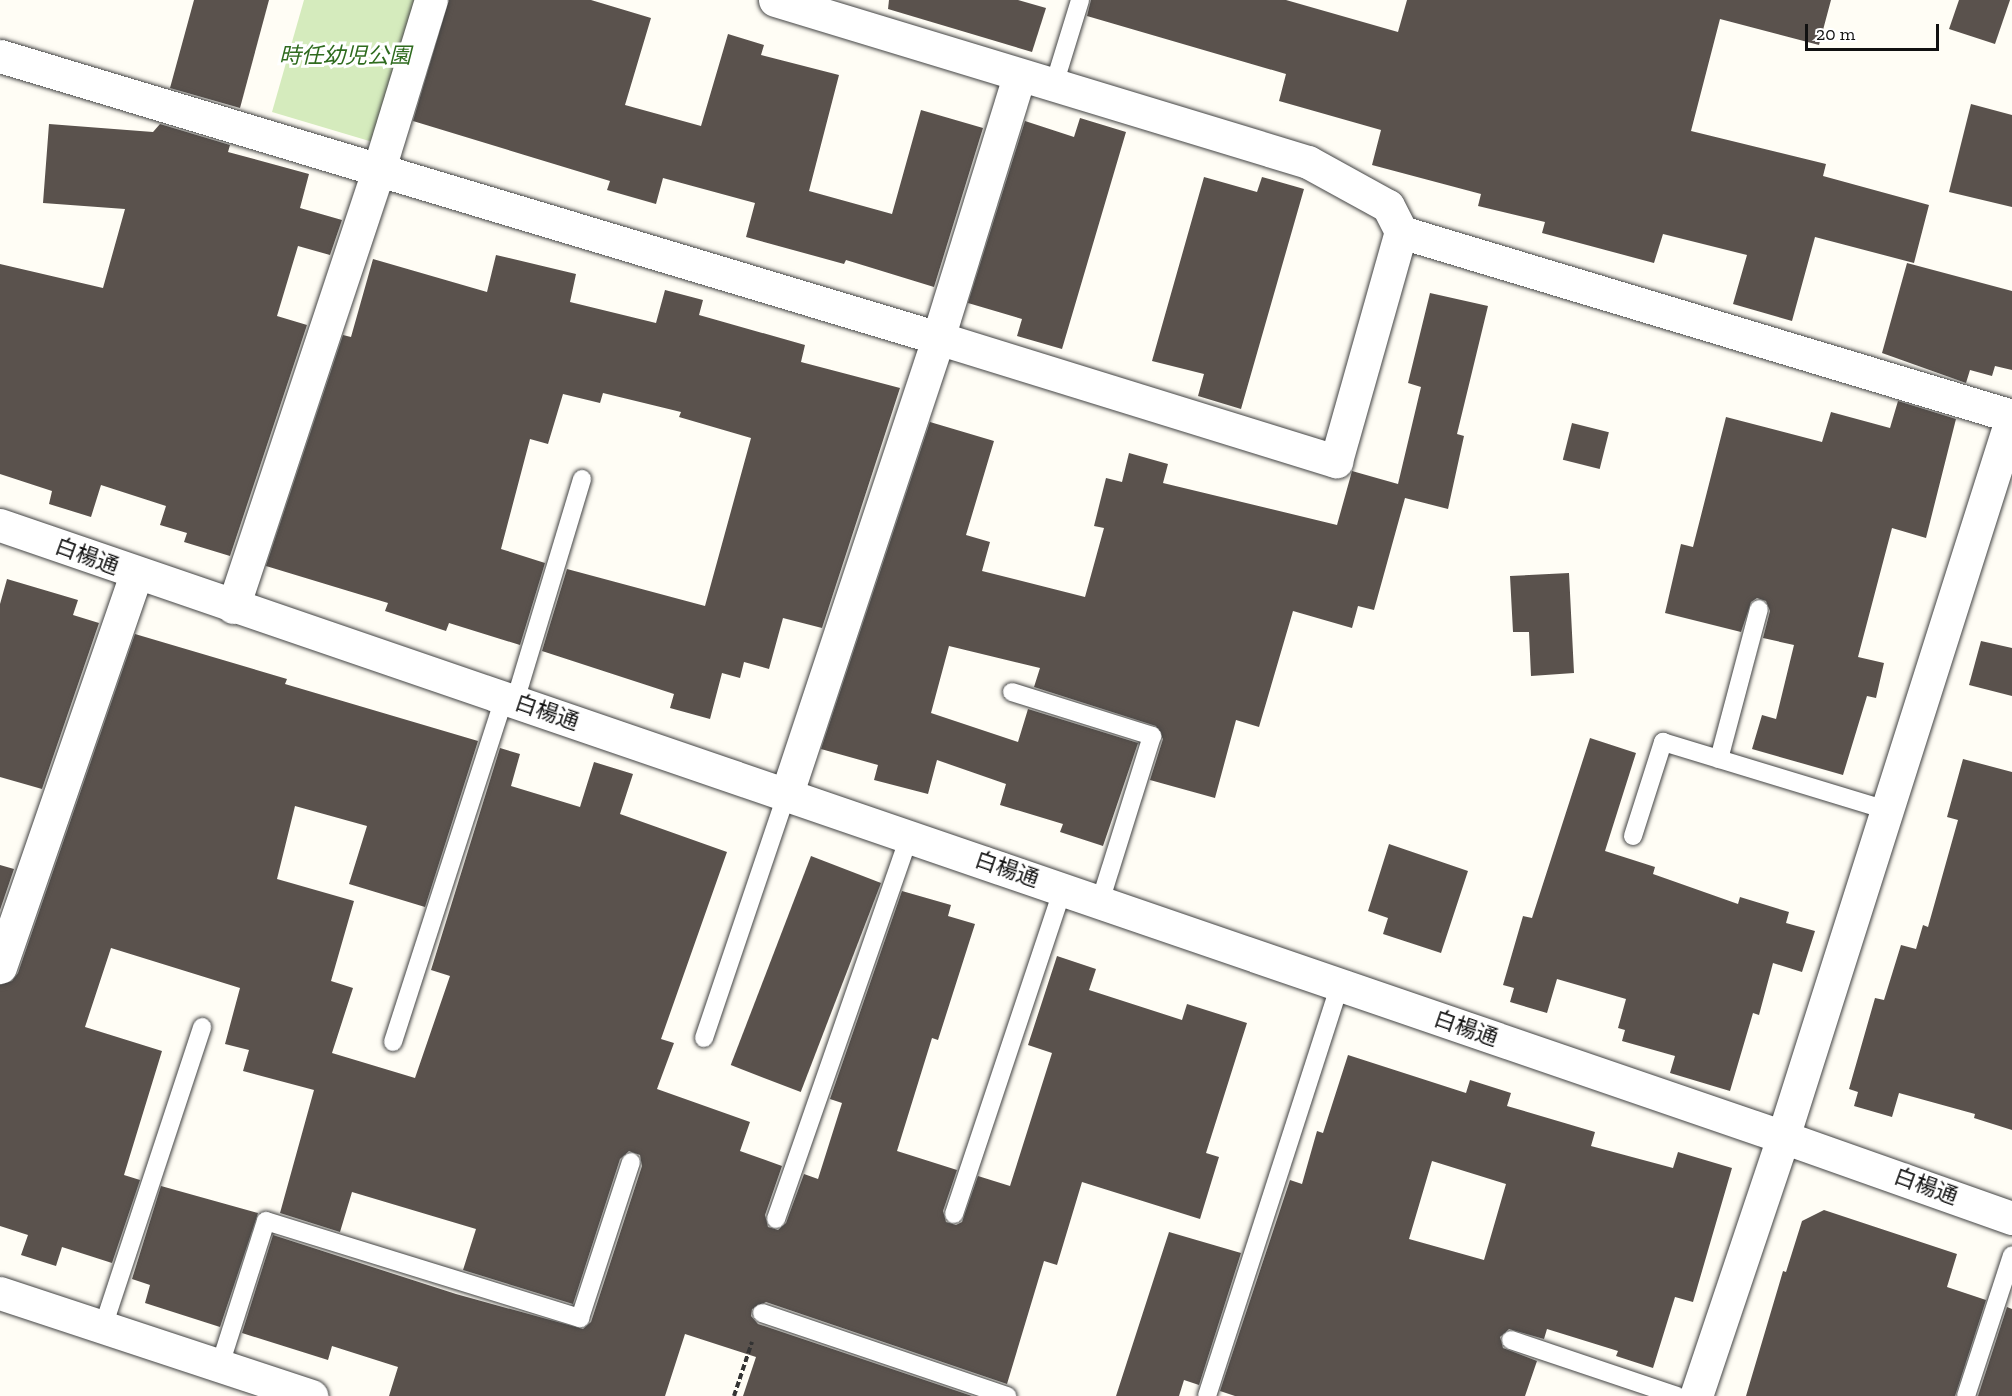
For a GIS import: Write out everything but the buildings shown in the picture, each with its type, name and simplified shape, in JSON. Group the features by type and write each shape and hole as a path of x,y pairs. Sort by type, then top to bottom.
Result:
{"street":[{"path":"233,607 378,172 431,0"},
{"path":"0,56 378,172 938,338 1336,461 1401,232 1388,206 1308,162 1053,87 775,0"},
{"path":"787,793 938,338 1019,76"},
{"path":"1401,232 2012,416 1783,1137 1696,1396"},
{"name":"白楊通","path":"0,525 136,574 1063,888 2012,1218"},
{"path":"0,967 136,574"},
{"path":"0,1293 311,1396"}],"lane":[{"path":"1053,87 1080,0"},
{"path":"393,1042 582,479"},
{"path":"1719,759 1759,609"},
{"path":"1012,692 1152,736 1100,902"},
{"path":"1633,836 1663,742 1887,810"},
{"path":"704,1038 787,793"},
{"path":"776,1219 910,836"},
{"path":"954,1214 1063,888"},
{"path":"1207,1396 1340,984"},
{"path":"102,1327 202,1027"},
{"path":"220,1365 266,1221 580,1318 631,1162"},
{"path":"1966,1396 2012,1255"},
{"path":"762,1313 1007,1396"},
{"path":"1511,1340 1677,1396"}],"path":[{"path":"734,1396 762,1313"}],"green space":[{"name":"時任幼児公園","path":"304,0 419,0 376,143 272,112"}]}
